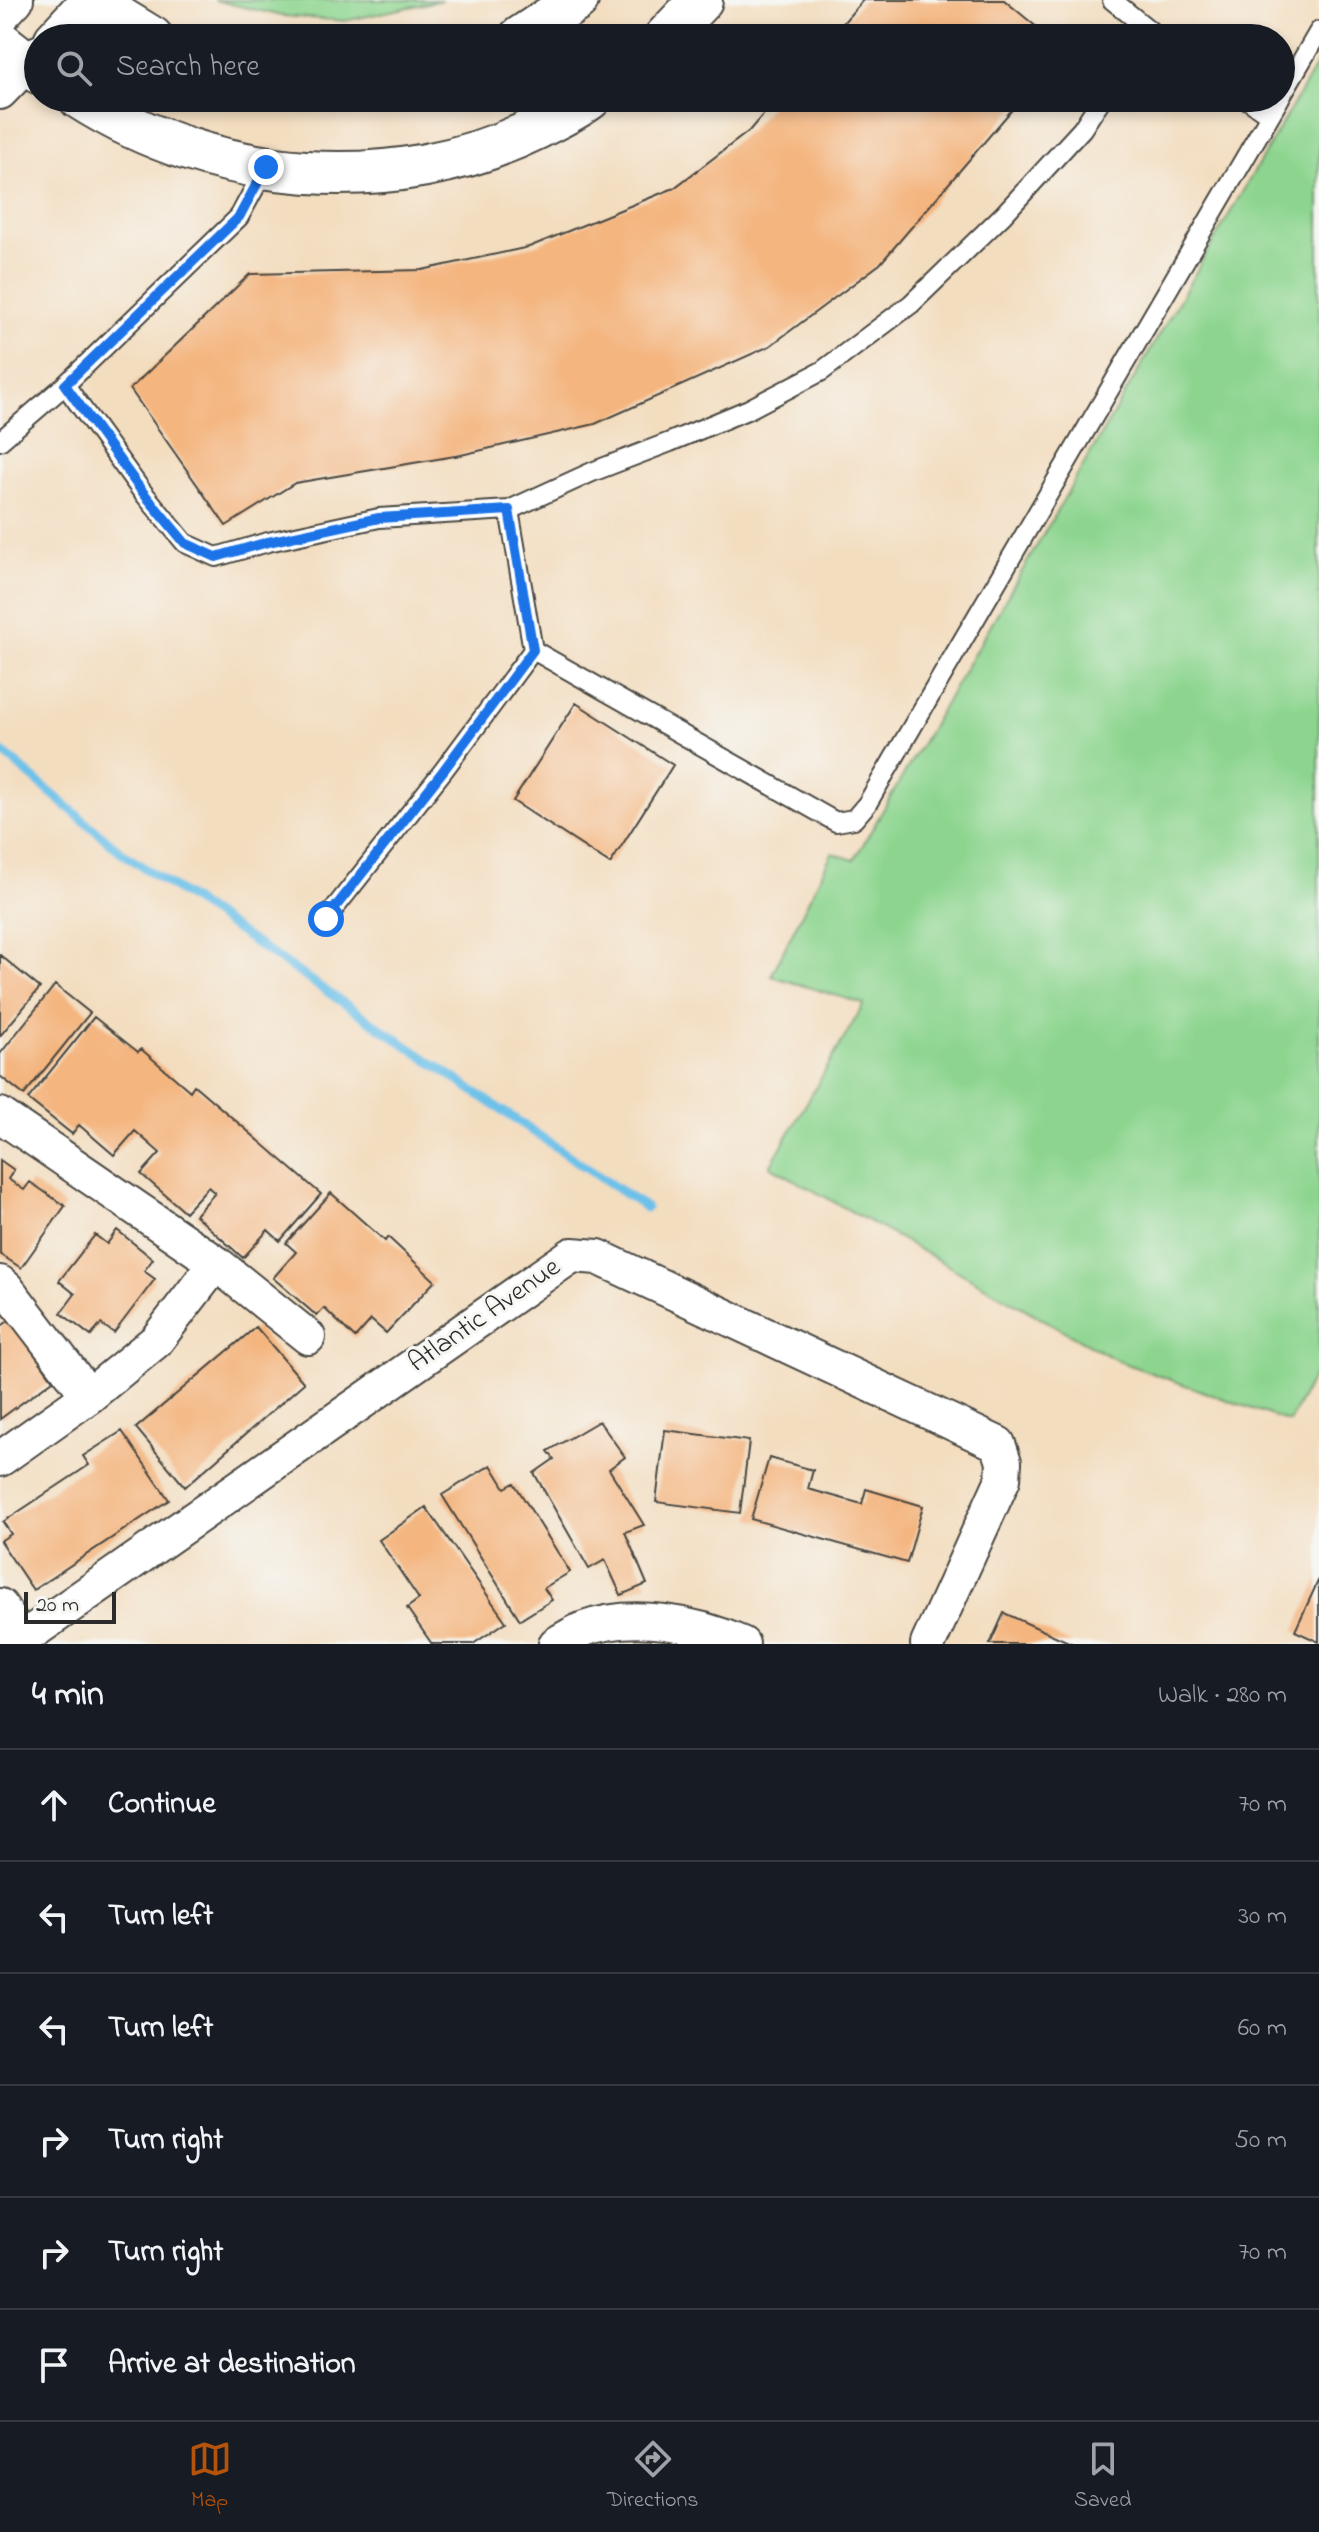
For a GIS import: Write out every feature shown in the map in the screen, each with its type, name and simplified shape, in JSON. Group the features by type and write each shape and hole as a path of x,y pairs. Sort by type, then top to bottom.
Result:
{"street":[{"path":"0,17 16,0"},
{"path":"64,24 89,0 129,24"},
{"path":"541,24 577,0"},
{"path":"678,24 701,0"},
{"path":"105,112 127,124 214,156 266,167 335,174 440,164 507,143 569,112"},
{"path":"0,1115 216,1263 308,1337"},
{"name":"Atlantic Avenue","path":"18,1641 572,1255 598,1257 998,1444 1004,1462 1003,1479 928,1644"},
{"path":"0,1459 89,1396 156,1341 216,1263"},
{"path":"2,1289 89,1396"},
{"path":"0,1606 18,1641"},
{"path":"556,1644 584,1629 628,1620 686,1625 742,1644"}],"lane":[{"path":"1112,0 1137,24"},
{"path":"1295,73 1319,31"},
{"path":"65,385 141,490 185,543 216,557 268,542 379,518 509,510 592,472 749,409 822,371 911,304 993,225 1082,129 1093,112"},
{"path":"1266,112 1270,115"},
{"path":"533,650 836,822 854,819 867,804 1272,112"},
{"path":"0,441 65,385 239,217 266,167"},
{"path":"326,919 443,771 533,650 509,510"}],"green space":[{"path":"214,0 442,0 345,21 282,16"},
{"path":"1319,60 1319,1365 1289,1422 1118,1361 770,1166 864,1004 771,976 832,853 854,860 1289,112 1295,112 1295,101"}],"building":[{"path":"863,0 1004,0 1033,24 842,24"},
{"path":"765,112 1010,112 880,264 770,346 595,424 461,455 295,483 226,526 130,389 250,274 422,270 529,247 674,188 749,131"},
{"path":"576,703 673,765 610,864 513,801"},
{"path":"0,955 40,988 0,1036"},
{"path":"55,985 90,1013 24,1095 0,1076 0,1054"},
{"path":"94,1017 138,1052 141,1049 190,1091 194,1085 321,1194 280,1241 268,1230 243,1258 195,1215 215,1193 208,1187 185,1212 141,1174 160,1153 135,1131 114,1155 79,1125 72,1134 28,1099"},
{"path":"0,1160 14,1170 8,1179 24,1190 30,1182 65,1206 21,1268 0,1254"},
{"path":"331,1193 385,1241 388,1237 435,1281 386,1333 371,1320 355,1338 324,1308 317,1316 273,1278 296,1252 286,1243"},
{"path":"117,1230 153,1259 144,1271 155,1279 114,1333 101,1324 91,1336 61,1313 75,1294 59,1281 95,1235 107,1244"},
{"path":"10,1320 53,1380 0,1419 0,1327"},
{"path":"256,1327 304,1383 185,1487 136,1428"},
{"path":"599,1421 625,1457 609,1469 644,1525 625,1532 647,1584 621,1595 605,1560 589,1569 534,1473 554,1459 548,1451"},
{"path":"665,1430 749,1441 740,1513 656,1502"},
{"path":"122,1431 169,1500 33,1590 0,1541 11,1534 3,1522 89,1465 83,1456"},
{"path":"769,1458 813,1470 808,1489 862,1504 866,1489 923,1506 907,1563 751,1519"},
{"path":"491,1465 505,1488 514,1483 570,1572 544,1588 552,1600 520,1620 442,1495"},
{"path":"426,1507 506,1622 473,1644 432,1644 407,1608 419,1599 379,1540"},
{"path":"1319,1579 1319,1642 1295,1631"},
{"path":"1004,1613 1073,1644 990,1644"}],"waterway":[{"path":"0,750 121,852 646,1208"}],"route":[{"path":"266,167 239,217 65,385 141,490 185,543 216,557 268,542 379,518 509,510 533,650 443,771 326,919"}]}
